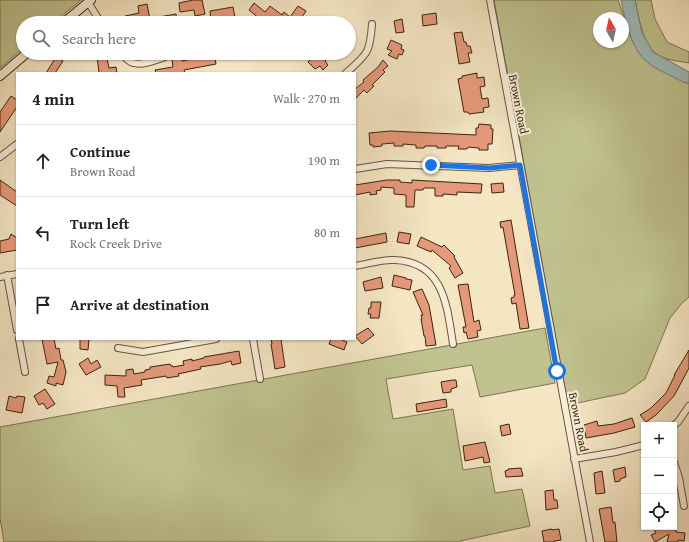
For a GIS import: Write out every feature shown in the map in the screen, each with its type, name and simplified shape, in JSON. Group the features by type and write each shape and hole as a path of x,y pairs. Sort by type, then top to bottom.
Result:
{"main road":[{"path":"71,16 89,1"},
{"path":"0,76 19,60"}],"street":[{"name":"Brown Road","path":"490,0 590,542"},
{"path":"89,1 98,16"},
{"path":"347,72 368,50 371,42 372,24"},
{"path":"128,60 135,64 142,64 154,60"},
{"path":"0,158 16,145"},
{"path":"356,169 387,164 490,168 520,165"},
{"path":"356,266 393,260 408,261 432,276 441,288 453,344"},
{"path":"0,277 16,274"},
{"path":"7,275 16,324"},
{"path":"19,340 24,372"},
{"path":"118,348 143,352 210,340"},
{"path":"253,340 260,379"},
{"path":"677,423 689,406"},
{"path":"574,459 616,452 641,446"},
{"path":"677,472 684,506"}],"green space":[{"path":"0,0 81,0 62,16 16,16 16,54 0,68"},
{"path":"494,0 618,0 622,12 593,12 593,48 629,48 629,32 633,43 683,82 689,83 689,297 670,318 645,379 625,393 568,405"},
{"path":"635,0 651,0 655,19 667,42 689,52 689,63 662,57 650,48 644,35"},
{"path":"545,328 555,383 480,397 472,365 386,379 393,419 453,409 463,470 490,466 495,493 522,489 530,526 460,542 4,542 0,518 0,427"}],"water":[{"path":"621,0 635,0 642,33 653,52 689,72 689,83 683,82 651,65 641,56 633,42 629,30 629,12 623,12"}],"building":[{"path":"202,0 205,14 195,16 194,10 180,12 179,3"},
{"path":"254,3 265,12 270,6 282,15 284,12 289,16 256,16 249,10"},
{"path":"147,4 149,16 125,16 139,13 138,6"},
{"path":"298,6 306,11 303,16 291,16"},
{"path":"233,7 235,16 210,16 210,11"},
{"path":"436,13 437,24 423,26 422,15"},
{"path":"176,14 176,16 165,16"},
{"path":"402,19 404,32 396,33 394,21"},
{"path":"462,32 464,42 466,42 467,46 470,46 472,53 468,53 470,62 459,64 454,33"},
{"path":"391,40 402,45 401,49 404,50 402,55 399,54 397,59 388,55 392,51 387,49"},
{"path":"54,60 63,61 56,72 47,72"},
{"path":"97,60 107,60 109,68 116,67 117,72 99,72"},
{"path":"172,60 215,60 216,64 184,70 185,72 156,72 155,70 173,67"},
{"path":"310,60 326,60 325,61 328,65 323,70 320,66 315,69 308,62"},
{"path":"383,60 388,66 383,70 385,72 372,85 374,86 367,93 364,90 356,98 356,88 378,67"},
{"path":"477,73 477,78 484,77 485,86 480,87 482,99 488,98 489,107 483,108 484,112 469,114 468,112 464,112 458,79 462,78 462,76"},
{"path":"11,96 16,99 16,108 0,132 0,112"},
{"path":"479,124 491,125 491,129 493,129 492,144 488,144 488,150 479,150 479,148 468,147 467,149 458,149 459,146 437,148 437,146 425,146 424,148 416,148 416,145 403,144 403,146 394,146 394,143 382,144 382,146 373,147 373,145 370,145 369,133 390,131 476,135 476,128 478,128"},
{"path":"0,180 16,191 16,205 0,195"},
{"path":"387,180 400,180 400,182 412,183 412,180 482,184 481,193 457,192 457,195 443,194 443,196 435,196 435,188 415,190 414,207 406,207 406,195 394,194 394,188 381,187 381,190 376,191 377,194 370,195 370,192 356,195 356,185"},
{"path":"503,183 504,192 492,193 491,184"},
{"path":"511,220 529,328 520,329 516,303 512,304 511,298 515,295 503,227 501,228 500,222"},
{"path":"399,232 411,234 409,244 397,242"},
{"path":"386,233 387,242 356,248 356,239"},
{"path":"11,234 16,237 16,250 0,253 0,241 9,239"},
{"path":"421,237 442,247 444,245 455,256 454,257 463,273 455,278 449,268 451,266 432,250 431,252 417,246"},
{"path":"394,275 412,280 410,290 392,286"},
{"path":"381,277 383,288 365,291 363,282"},
{"path":"468,284 474,322 479,320 481,330 477,331 478,337 468,339 466,332 464,333 463,327 466,327 458,285"},
{"path":"422,289 429,305 436,345 426,346 421,319 421,315 423,315 413,292"},
{"path":"371,302 381,302 379,318 370,318 371,314 368,314 369,308 371,308"},
{"path":"368,328 374,335 362,344 356,335"},
{"path":"42,340 54,340 56,349 59,348 61,360 63,360 66,372 63,385 56,383 56,386 47,383 49,376 54,377 58,362 47,364"},
{"path":"80,340 89,340 88,350 80,349"},
{"path":"271,340 281,340 285,367 275,369"},
{"path":"331,340 342,340 347,342 344,350 329,344"},
{"path":"689,350 689,368 674,396 656,415 646,422 640,415 651,408 666,393 674,375"},
{"path":"239,351 241,363 232,365 231,361 200,367 201,369 178,374 179,376 167,378 166,376 141,380 142,385 124,388 125,397 118,397 117,386 105,385 105,375 126,376 126,370 133,369 134,374 145,372 145,370 150,369 150,367 170,364 173,367 184,365 183,361 192,359 192,361 204,357"},
{"path":"88,358 91,364 97,360 101,367 86,375 79,364"},
{"path":"456,380 457,387 451,389 451,392 443,393 441,382"},
{"path":"45,389 55,404 47,409 43,403 39,405 34,396"},
{"path":"9,396 16,398 17,396 25,397 22,413 6,410"},
{"path":"446,399 447,407 417,412 416,404"},
{"path":"632,418 635,427 614,433 586,438 584,425 597,421 598,426 614,424"},
{"path":"509,424 511,434 502,436 500,426"},
{"path":"485,442 490,462 484,463 483,457 465,461 463,446"},
{"path":"625,467 626,477 615,482 613,470"},
{"path":"521,468 523,476 506,477 505,471 508,469"},
{"path":"602,471 605,493 596,494 594,473"},
{"path":"553,490 554,500 557,500 558,508 546,510 545,491"},
{"path":"611,507 613,523 615,522 617,542 605,542 599,509"},
{"path":"559,529 561,540 544,542 542,531"},
{"path":"654,530 676,530 676,532 685,533 684,541 678,540 678,542 667,542 669,534 655,542 651,535 656,533"}],"route":[{"path":"431,165 490,168 520,165 557,371"}]}
